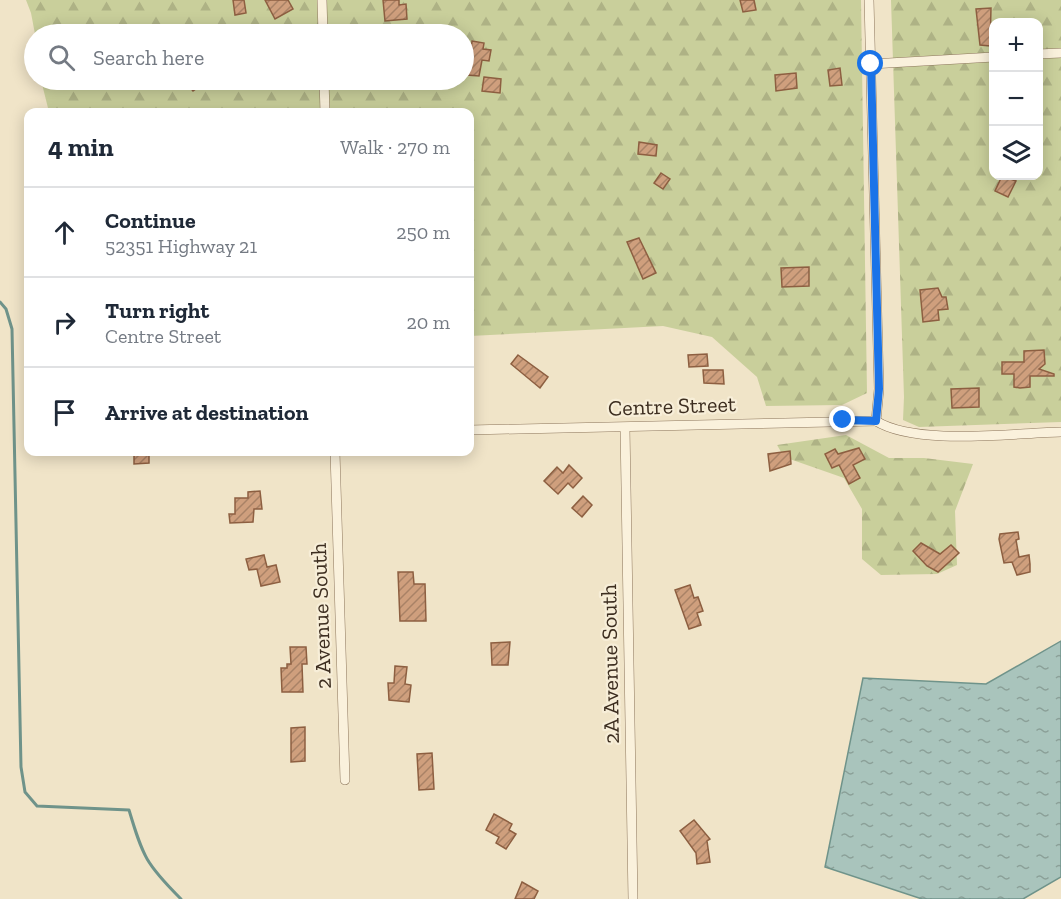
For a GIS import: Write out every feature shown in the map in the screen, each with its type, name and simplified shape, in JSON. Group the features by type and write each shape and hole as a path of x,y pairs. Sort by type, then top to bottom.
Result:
{"street":[{"path":"322,0 323,24"},
{"path":"869,0 879,389 876,421 888,428 921,436 1061,432"},
{"path":"1043,54 1061,53"},
{"path":"871,64 989,57"},
{"path":"324,90 325,108"},
{"name":"Centre Street","path":"474,430 876,421"},
{"name":"2A Avenue South","path":"625,428 633,899"},
{"name":"2 Avenue South","path":"335,456 345,780"}],"green space":[{"path":"26,0 861,0 867,393 842,405 766,406 757,377 712,337 663,326 474,336 474,108 48,108 44,90 474,90 474,24 33,24"},
{"path":"891,0 1061,0 1061,422 919,427 903,420"},
{"path":"846,435 889,458 924,458 973,464 955,511 957,565 937,574 881,575 862,559 862,509 844,478 784,457 777,445"}],"water":[{"path":"1061,641 1061,877 1023,899 922,899 825,867 863,678 986,684"}],"building":[{"path":"233,0 244,0 246,13 235,15"},
{"path":"265,0 288,0 293,9 275,19"},
{"path":"383,0 399,0 399,5 406,4 407,19 385,21"},
{"path":"740,0 754,0 756,10 743,12"},
{"path":"991,8 989,46 980,45 976,9"},
{"path":"474,41 484,43 483,49 491,50 489,61 482,60 479,76 474,76"},
{"path":"840,68 842,85 830,86 828,70"},
{"path":"796,73 797,88 776,91 775,75"},
{"path":"484,77 501,79 500,93 482,91"},
{"path":"639,142 657,145 656,156 638,154"},
{"path":"661,173 670,179 663,189 654,183"},
{"path":"1000,180 1016,181 1008,197 995,191"},
{"path":"639,238 656,273 643,279 627,242"},
{"path":"809,267 809,286 782,287 781,268"},
{"path":"938,288 942,297 946,297 948,309 938,310 939,320 923,322 920,290"},
{"path":"1044,350 1045,364 1039,369 1054,374 1054,376 1030,376 1030,387 1020,388 1014,387 1014,374 1002,374 1002,362 1024,362 1024,351"},
{"path":"707,354 708,366 689,367 688,355"},
{"path":"518,355 548,377 540,388 511,364"},
{"path":"703,370 723,370 724,384 704,383"},
{"path":"979,388 979,407 952,408 951,389"},
{"path":"859,448 865,459 853,465 860,478 849,484 839,465 832,468 825,454 835,449 838,454"},
{"path":"790,451 791,464 770,471 768,454"},
{"path":"134,456 149,456 149,463 134,464"},
{"path":"569,465 582,478 573,488 568,483 558,494 544,481 557,467 563,473"},
{"path":"260,491 262,509 254,509 253,522 230,523 229,514 235,514 235,498 248,498 248,492"},
{"path":"583,496 592,505 582,517 572,508"},
{"path":"1018,532 1019,539 1016,540 1019,557 1029,555 1030,572 1017,575 1012,562 1004,563 999,539 1000,534"},
{"path":"921,543 940,554 951,545 959,553 938,572 927,566 913,551"},
{"path":"264,555 267,567 276,565 280,582 261,586 257,569 249,570 246,559"},
{"path":"398,572 413,572 414,584 425,584 426,621 400,621"},
{"path":"690,585 694,598 698,597 703,611 697,613 701,625 689,629 675,590"},
{"path":"510,642 508,665 492,665 491,643"},
{"path":"290,647 306,647 307,664 302,664 303,692 282,692 281,668 287,668 287,664 291,664"},
{"path":"395,666 407,667 405,684 411,685 409,702 389,700 388,683 394,683"},
{"path":"305,727 305,761 291,762 291,728"},
{"path":"432,753 434,789 419,790 417,754"},
{"path":"494,814 512,824 509,830 516,834 506,849 496,843 499,837 486,830"},
{"path":"694,820 710,839 707,841 710,862 697,864 696,853 680,831"},
{"path":"522,882 538,891 534,899 515,899"}],"waterway":[{"path":"0,302 6,309 12,329 21,767 25,792 37,806 129,810 147,859 181,899"}],"route":[{"path":"843,420 876,421 879,389 871,64"}]}
